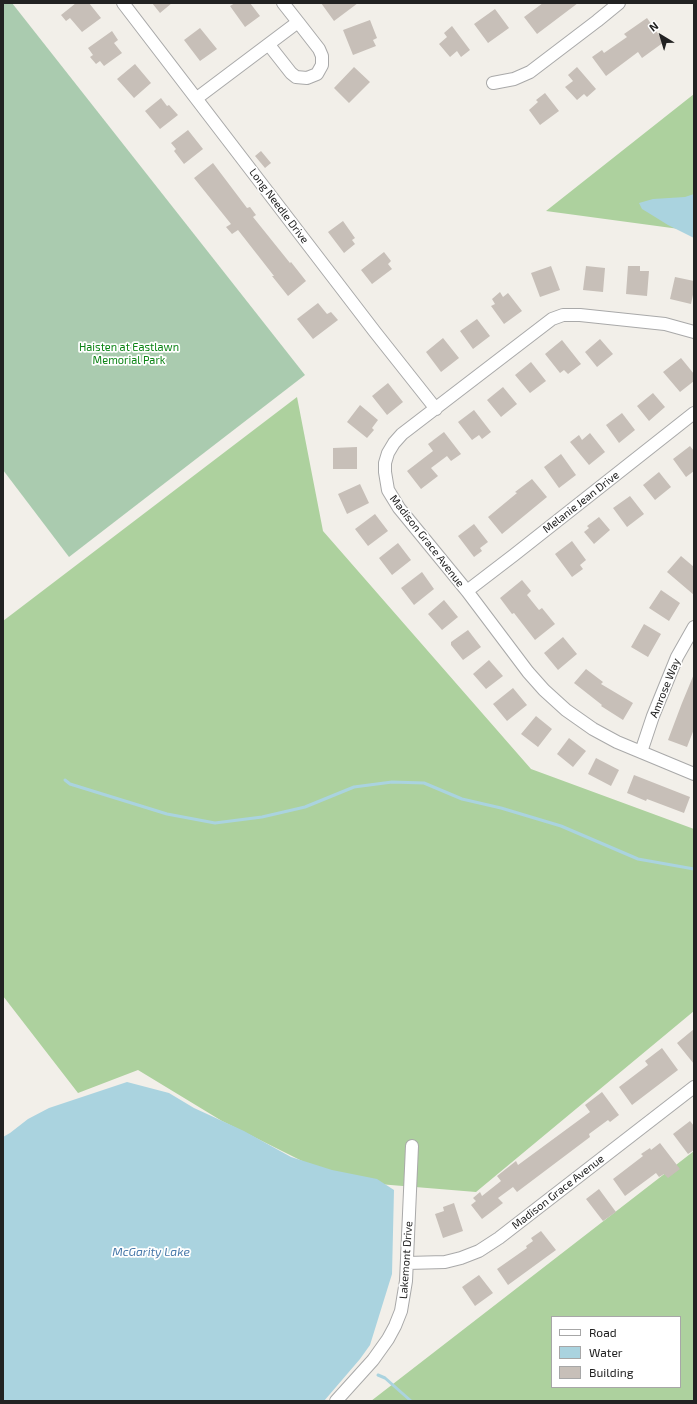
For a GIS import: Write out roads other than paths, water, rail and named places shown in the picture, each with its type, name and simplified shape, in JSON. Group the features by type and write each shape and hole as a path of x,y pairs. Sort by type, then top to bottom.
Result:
{"street":[{"name":"Long Needle Drive","path":"123,3 375,332 436,409"},
{"path":"269,45 291,73 296,77 307,78 317,74 322,65 321,54 283,3"},
{"path":"493,83 514,79 530,72 619,3"},
{"path":"197,98 298,22"},
{"name":"Madison Grace Avenue","path":"694,332 682,327 655,322 570,314 557,317 542,326 402,434 388,453 385,463 388,490 399,508 466,591 528,672 554,700 594,729 617,742 694,774"},
{"name":"Melanie Jean Drive","path":"466,591 694,413"},
{"name":"Amrose Way","path":"641,752 653,716 677,657 694,627"},
{"name":"Madison Grace Avenue","path":"407,1263 445,1262 479,1251 499,1238 694,1087"},
{"name":"Lakemont Drive","path":"336,1401 373,1360 388,1339 401,1312 404,1298 407,1263 412,1146"}],"water":[{"path":"694,194 694,238 668,225 642,209 639,203 653,199 685,197"},
{"name":"McGarity Lake","path":"127,1082 169,1093 194,1108 244,1131 291,1157 332,1170 377,1179 394,1190 392,1274 370,1345 324,1401 3,1401 3,1137 28,1119 49,1108"}],"waterway":[{"path":"65,780 70,784 167,814 215,823 262,817 305,807 354,787 392,782 424,783 462,799 501,808 561,826 638,859 694,869"},
{"path":"378,1375 385,1378 411,1401"}],"park label":[{"name":"Haisten at Eastlawn Memorial Park","path":"129,353"}]}
